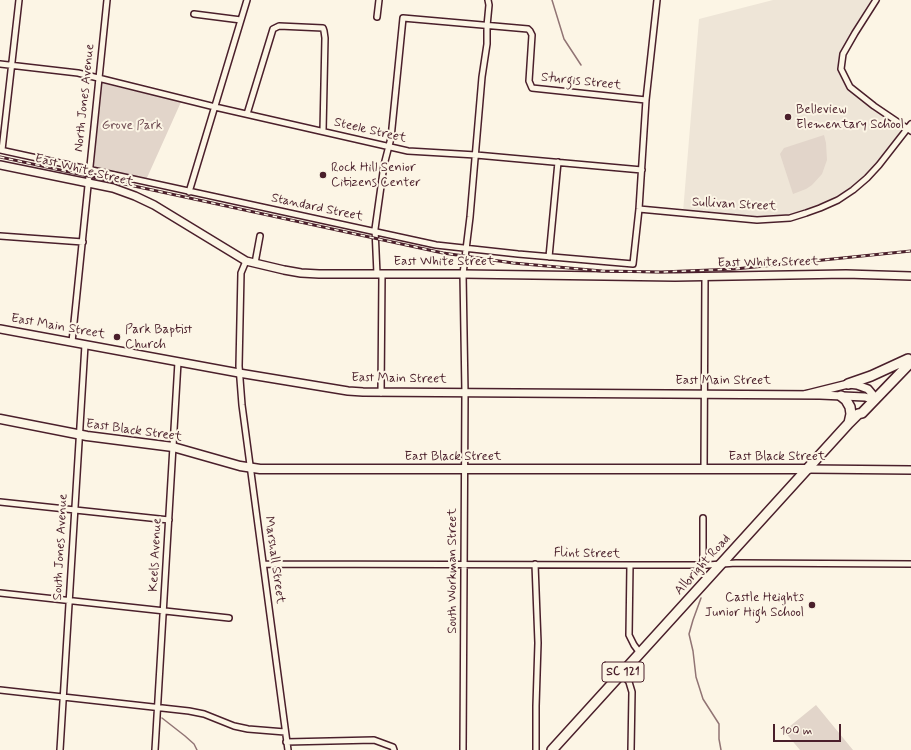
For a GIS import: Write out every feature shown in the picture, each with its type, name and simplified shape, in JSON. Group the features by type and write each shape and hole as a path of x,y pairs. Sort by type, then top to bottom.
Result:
{"highway":[{"path":"872,398 910,359"},
{"path":"848,384 910,359"},
{"path":"841,396 846,400 850,407 851,414 849,424"},
{"name":"Albright Road","path":"552,750 858,414 862,413 872,398"}],"main road":[{"name":"East Black Street","path":"0,420 79,435 173,447 250,468 808,469"}],"street":[{"path":"1,150 19,0"},
{"name":"North Jones Avenue","path":"72,342 107,0"},
{"path":"190,192 247,0"},
{"path":"377,16 379,0"},
{"name":"South Workman Street","path":"463,750 465,393 463,274 490,5 488,0"},
{"path":"639,209 646,100 657,0"},
{"path":"876,0 854,33 843,54 841,69 850,87 874,106 910,128"},
{"path":"194,14 241,20"},
{"name":"Sturgis Street","path":"388,147 391,138 403,18 525,28 530,31 532,35 529,81 532,88 646,100"},
{"path":"247,114 273,29 279,26 323,28 325,38 324,131"},
{"name":"Steele Street","path":"0,64 78,73 215,107 408,151 476,155 642,170"},
{"name":"Sullivan Street","path":"639,209 757,220 790,218 832,203 853,190 879,165 910,128"},
{"path":"381,392 379,274 376,232 384,165 388,147"},
{"name":"Standard Street","path":"1,150 436,245 549,257 633,264 639,209"},
{"path":"549,257 558,162"},
{"name":"East White Street","path":"0,165 113,188 135,196 154,206 246,261 284,270 307,273 705,276 846,274 911,276"},
{"path":"0,236 83,242"},
{"path":"255,263 260,236"},
{"name":"Marshall Street","path":"246,261 241,273 239,373 250,468 288,750"},
{"path":"704,469 705,276"},
{"name":"East Main Street","path":"0,329 239,373 348,391 804,395 872,398"},
{"name":"South Jones Avenue","path":"60,750 85,345"},
{"name":"Keels Avenue","path":"155,750 178,362"},
{"name":"East Main Street","path":"804,395 848,384 862,386 868,389 872,398"},
{"name":"East Black Street","path":"808,469 911,470"},
{"path":"0,502 169,520"},
{"path":"703,565 704,518"},
{"name":"Flint Street","path":"264,564 911,564"},
{"path":"535,564 538,643 536,750"},
{"path":"630,565 630,635 634,645 640,653"},
{"path":"0,593 229,618"},
{"path":"622,673 632,692 631,750"},
{"path":"0,690 204,714 234,726 248,729 285,732"},
{"path":"286,742 374,740 393,747 394,750"}],"shaded area":[{"name":"Belleview Elementary School","path":"773,0 873,0 840,54 837,70 849,91 898,126 900,134 878,164 852,188 837,198 806,212 790,215 757,217 683,212 699,19"}],"green space":[{"name":"Grove Park","path":"101,83 181,102 146,180 93,167"},
{"path":"824,135 827,160 822,174 812,185 793,194 780,154 784,148"},
{"path":"816,705 853,750 800,750 784,731"}],"waterway":[{"path":"552,0 564,39 581,65"},
{"path":"701,598 689,634 693,651 696,677 703,699 719,724 721,750"},
{"path":"162,718 194,744 197,750"}],"railway":[{"path":"0,157 443,253 513,263 602,271 661,272 735,269 911,251"}],"place":[{"name":"Belleview Elementary School","path":"788,117"},
{"name":"Rock Hill Senior Citizens Center","path":"323,175"},
{"name":"Park Baptist Church","path":"117,337"},
{"name":"Castle Heights Junior High School","path":"812,605"}]}
